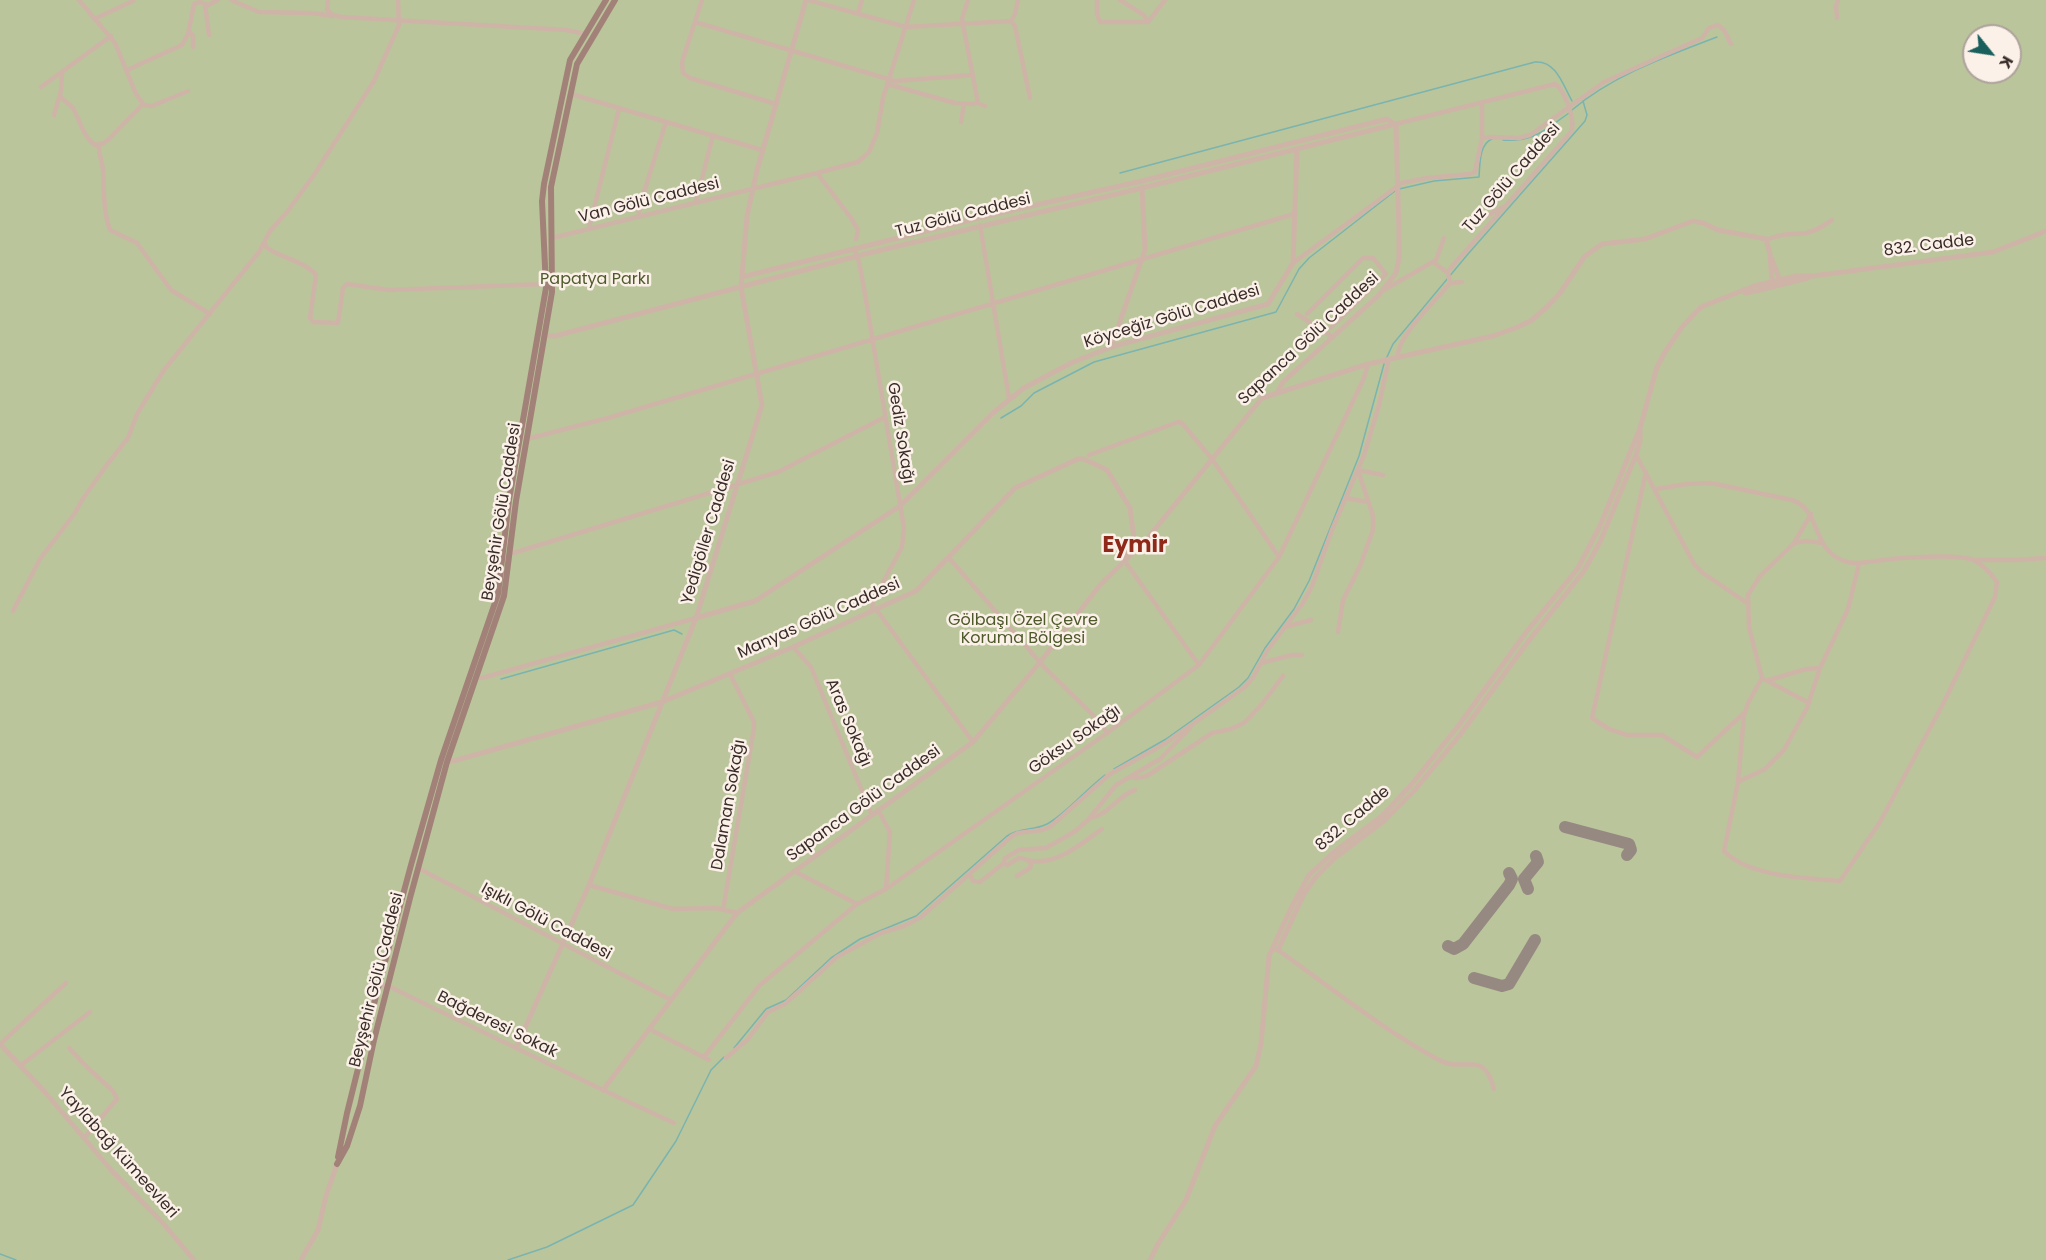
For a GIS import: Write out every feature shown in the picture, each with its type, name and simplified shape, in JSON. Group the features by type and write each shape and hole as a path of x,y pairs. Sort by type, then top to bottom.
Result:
{"main road":[{"path":"588,36 606,0"},
{"name":"Beyşehir Gölü Caddesi","path":"337,1164 360,1106 444,761 504,596 542,336 552,285 551,187 578,53 615,0"},
{"path":"473,677 498,594 509,500 542,336 550,239 544,234 542,192 568,66 578,53"},
{"path":"337,1164 347,1113 379,984 411,865 444,761"}],"street":[{"path":"80,0 111,36 120,52 136,94 143,104 148,107 152,106 188,91"},
{"path":"127,70 182,45 189,31 192,2 208,5 218,0"},
{"path":"231,0 259,12 311,13 342,17 567,30 588,36"},
{"path":"328,0 327,10 333,15 342,17"},
{"path":"13,611 40,559 128,438 137,414 164,370 260,252 270,231 288,212 365,97 397,30 398,0"},
{"path":"702,0 682,62 683,73 690,78 776,104"},
{"path":"807,0 906,27 1011,21"},
{"name":"Yedigöller Caddesi","path":"516,1048 589,885 696,618 762,405 741,287 747,216 762,150 807,0"},
{"path":"858,13 862,0"},
{"name":"Van Gölü Caddesi","path":"550,239 858,162 871,148 877,133 880,110 914,0"},
{"path":"968,0 962,19 978,103"},
{"path":"1011,21 1018,0"},
{"path":"1097,0 1097,14 1100,22 1149,22"},
{"path":"1120,0 1142,14 1149,22"},
{"path":"1149,22 1165,0"},
{"path":"1837,18 1838,0"},
{"path":"94,19 133,1"},
{"path":"205,4 209,35"},
{"path":"1011,21 1015,26 1030,98"},
{"path":"695,22 888,82 964,104 978,103 985,106"},
{"path":"1482,138 1526,137 1611,79 1702,38 1713,26 1721,26 1731,44"},
{"path":"189,31 193,36 193,47"},
{"path":"41,87 111,36"},
{"path":"54,115 60,96 63,71"},
{"path":"888,82 973,75"},
{"name":"Tuz Gölü Caddesi","path":"542,336 555,336 980,225 1142,188 1555,84 1560,88 1571,108 1574,124 1571,132 1508,204 1449,277 1410,331 1398,350 1398,357"},
{"path":"571,94 762,150"},
{"path":"60,96 75,110 89,141 99,145"},
{"path":"1293,263 1398,188 1427,178 1473,173 1477,167 1482,138 1482,102"},
{"path":"99,145 109,139 143,104"},
{"path":"960,122 964,104"},
{"path":"589,228 619,109"},
{"name":"Tuz Gölü Caddesi","path":"742,277 978,218 1142,181 1387,119 1396,124"},
{"path":"639,216 639,208 666,122"},
{"name":"Sapanca Gölü Caddesi","path":"603,1090 737,913 973,742 1041,661 1100,585 1146,540 1262,398 1277,393 1283,382 1392,280 1398,267 1396,124"},
{"path":"696,202 713,135"},
{"path":"99,145 103,199 110,230 137,243 171,290 210,315"},
{"path":"1293,263 1297,148"},
{"path":"817,173 856,226 858,235 856,238"},
{"path":"1111,347 1146,244 1142,181"},
{"path":"1479,220 1508,204"},
{"path":"527,439 555,433 873,340 1294,214"},
{"path":"1767,240 1773,236 1805,233 1819,229 1832,220"},
{"path":"1277,393 1368,364 1492,336 1532,320 1554,300 1585,256 1602,244 1645,240 1693,221 1718,230 1763,237 1767,240 1777,283"},
{"path":"980,225 1009,398"},
{"name":"832. Cadde","path":"1150,1260 1186,1200 1215,1126 1256,1066 1261,1044 1269,956 1286,925 1315,878 1335,858 1378,826 1410,796 1460,735 1572,576 1589,550 1640,428 1657,367 1672,340 1691,316 1701,307 1754,286 1993,252 2046,231"},
{"path":"1381,292 1433,262 1439,256 1444,238"},
{"path":"265,242 266,247 273,252 311,269 316,275 310,318 313,322 338,323 343,288 348,284 389,290 546,284"},
{"name":"Gediz Sokağı","path":"854,249 873,340 904,528 902,547 873,609"},
{"path":"1307,314 1363,258 1371,257 1386,273 1330,328"},
{"path":"1433,262 1449,277 1462,282"},
{"name":"Köyceğiz Gölü Caddesi","path":"473,677 482,678 756,601 900,506 1009,398 1071,363 1111,347 1268,304 1293,263"},
{"path":"1357,302 1363,308"},
{"path":"1297,314 1331,336"},
{"path":"726,1058 742,1046 768,1012 785,1004 829,963 880,933 915,921 1012,836 1050,827 1110,774 1166,743 1240,693 1254,676 1267,651 1307,596 1358,470 1389,359"},
{"name":"Göksu Sokağı","path":"649,1029 707,1059 759,986 856,904 886,889 1199,665 1279,557 1364,378 1368,364"},
{"path":"510,554 778,472 885,417"},
{"path":"1089,455 1180,422 1186,426 1212,459 1279,557"},
{"name":"832. Cadde","path":"1541,620 1575,583 1594,555 1636,455 1640,441 1640,428"},
{"path":"1636,455 1694,564 1703,573 1747,603"},
{"name":"Manyas Gölü Caddesi","path":"444,761 662,702 793,647 918,590 1015,488 1080,459 1105,468 1111,474 1130,508 1134,538"},
{"path":"1358,470 1383,475"},
{"path":"1338,632 1343,600 1360,566 1373,530 1373,516 1358,470"},
{"path":"1646,472 1592,718 1609,729 1627,735 1662,735 1697,757 1745,712 1762,678 1750,635 1748,595 1760,576 1794,543 1811,514"},
{"path":"1656,489 1691,483 1714,483 1792,500 1805,506 1811,514 1816,531 1834,556 1859,564 1907,558 1943,557 1973,560 2046,558"},
{"path":"1346,498 1368,502"},
{"path":"1146,540 1140,542 1134,538 1124,560 1199,665"},
{"path":"1794,543 1823,543"},
{"path":"949,558 1045,668 1101,723 1107,733"},
{"path":"1745,712 1738,782 1724,851 1742,864 1771,872 1794,877 1840,881 1871,837 1891,802 1939,713 1995,597 1997,582 1973,560"},
{"path":"1738,782 1765,769 1779,757 1809,703 1820,668 1848,609 1859,564"},
{"path":"873,609 973,742"},
{"path":"1284,628 1311,620"},
{"name":"Aras Sokağı","path":"793,647 811,667 872,815"},
{"path":"1261,663 1292,655 1302,655"},
{"path":"1769,680 1806,669 1820,668"},
{"name":"Dalaman Sokağı","path":"723,910 754,725 730,674"},
{"path":"1130,777 1147,776 1212,734 1244,723 1283,676"},
{"path":"1762,678 1809,703"},
{"path":"970,875 973,881 980,882 1004,863 1005,858 1019,850 1055,845 1090,818 1116,785 1160,759 1196,721"},
{"path":"1090,818 1107,810 1124,794 1135,790"},
{"path":"878,810 890,832 886,889"},
{"path":"1004,863 1007,865 1019,858 1041,861 1062,855 1078,847 1102,829"},
{"path":"1017,876 1030,868 1031,864 1028,860"},
{"name":"Işıklı Gölü Caddesi","path":"411,865 671,1000"},
{"path":"794,871 856,904"},
{"path":"589,885 673,909 716,908 737,913"},
{"name":"832. Cadde","path":"1276,950 1286,925"},
{"path":"1276,950 1386,1028 1440,1061 1484,1068 1491,1076 1494,1089"},
{"name":"Yaylabağ Kümeevleri","path":"66,983 0,1044 194,1260"},
{"name":"Bağderesi Sokak","path":"379,984 388,986 674,1123"},
{"path":"20,1066 90,1012"},
{"path":"69,1048 92,1073 113,1090 117,1099 84,1138"},
{"path":"301,1260 318,1230 337,1164"}],"green space":[{"name":"Gölbaşı Özel Çevre Koruma Bölgesi","path":"0,0 2046,0 2046,1260 0,1260"}],"waterway":[{"path":"1572,110 1605,86 1660,59 1717,37"},
{"path":"1120,173 1535,62 1542,62 1554,69 1572,101"},
{"path":"1386,359 1393,344 1468,254 1585,121 1587,115 1583,101"},
{"path":"1503,140 1523,139 1539,134 1569,113"},
{"path":"1399,189 1434,181 1479,177 1482,150 1492,139"},
{"path":"1001,418 1021,406 1034,393 1094,362 1276,312 1299,269 1309,258 1395,191"},
{"path":"1114,769 1166,739 1239,687 1248,678 1265,648 1294,609 1309,581 1359,456 1384,364"},
{"path":"501,679 674,630 682,634"},
{"path":"734,1048 766,1009 786,1000 831,958 860,939 916,916 1007,836 1017,831 1042,826 1054,820 1105,775"},
{"path":"508,1260 547,1247 633,1205 676,1141 711,1070 724,1057"},
{"path":"0,1254 16,1260"}],"taxiway":[{"path":"1565,827 1629,844 1631,850 1627,855"},
{"path":"1528,889 1524,879 1538,862 1536,856"},
{"path":"1448,946 1454,949 1463,944 1509,885 1512,879 1509,873"},
{"path":"1474,978 1502,986 1509,984 1535,940"}],"district":[{"name":"Eymir","path":"1135,546"}],"park label":[{"name":"Papatya Parkı","path":"595,280"}]}
